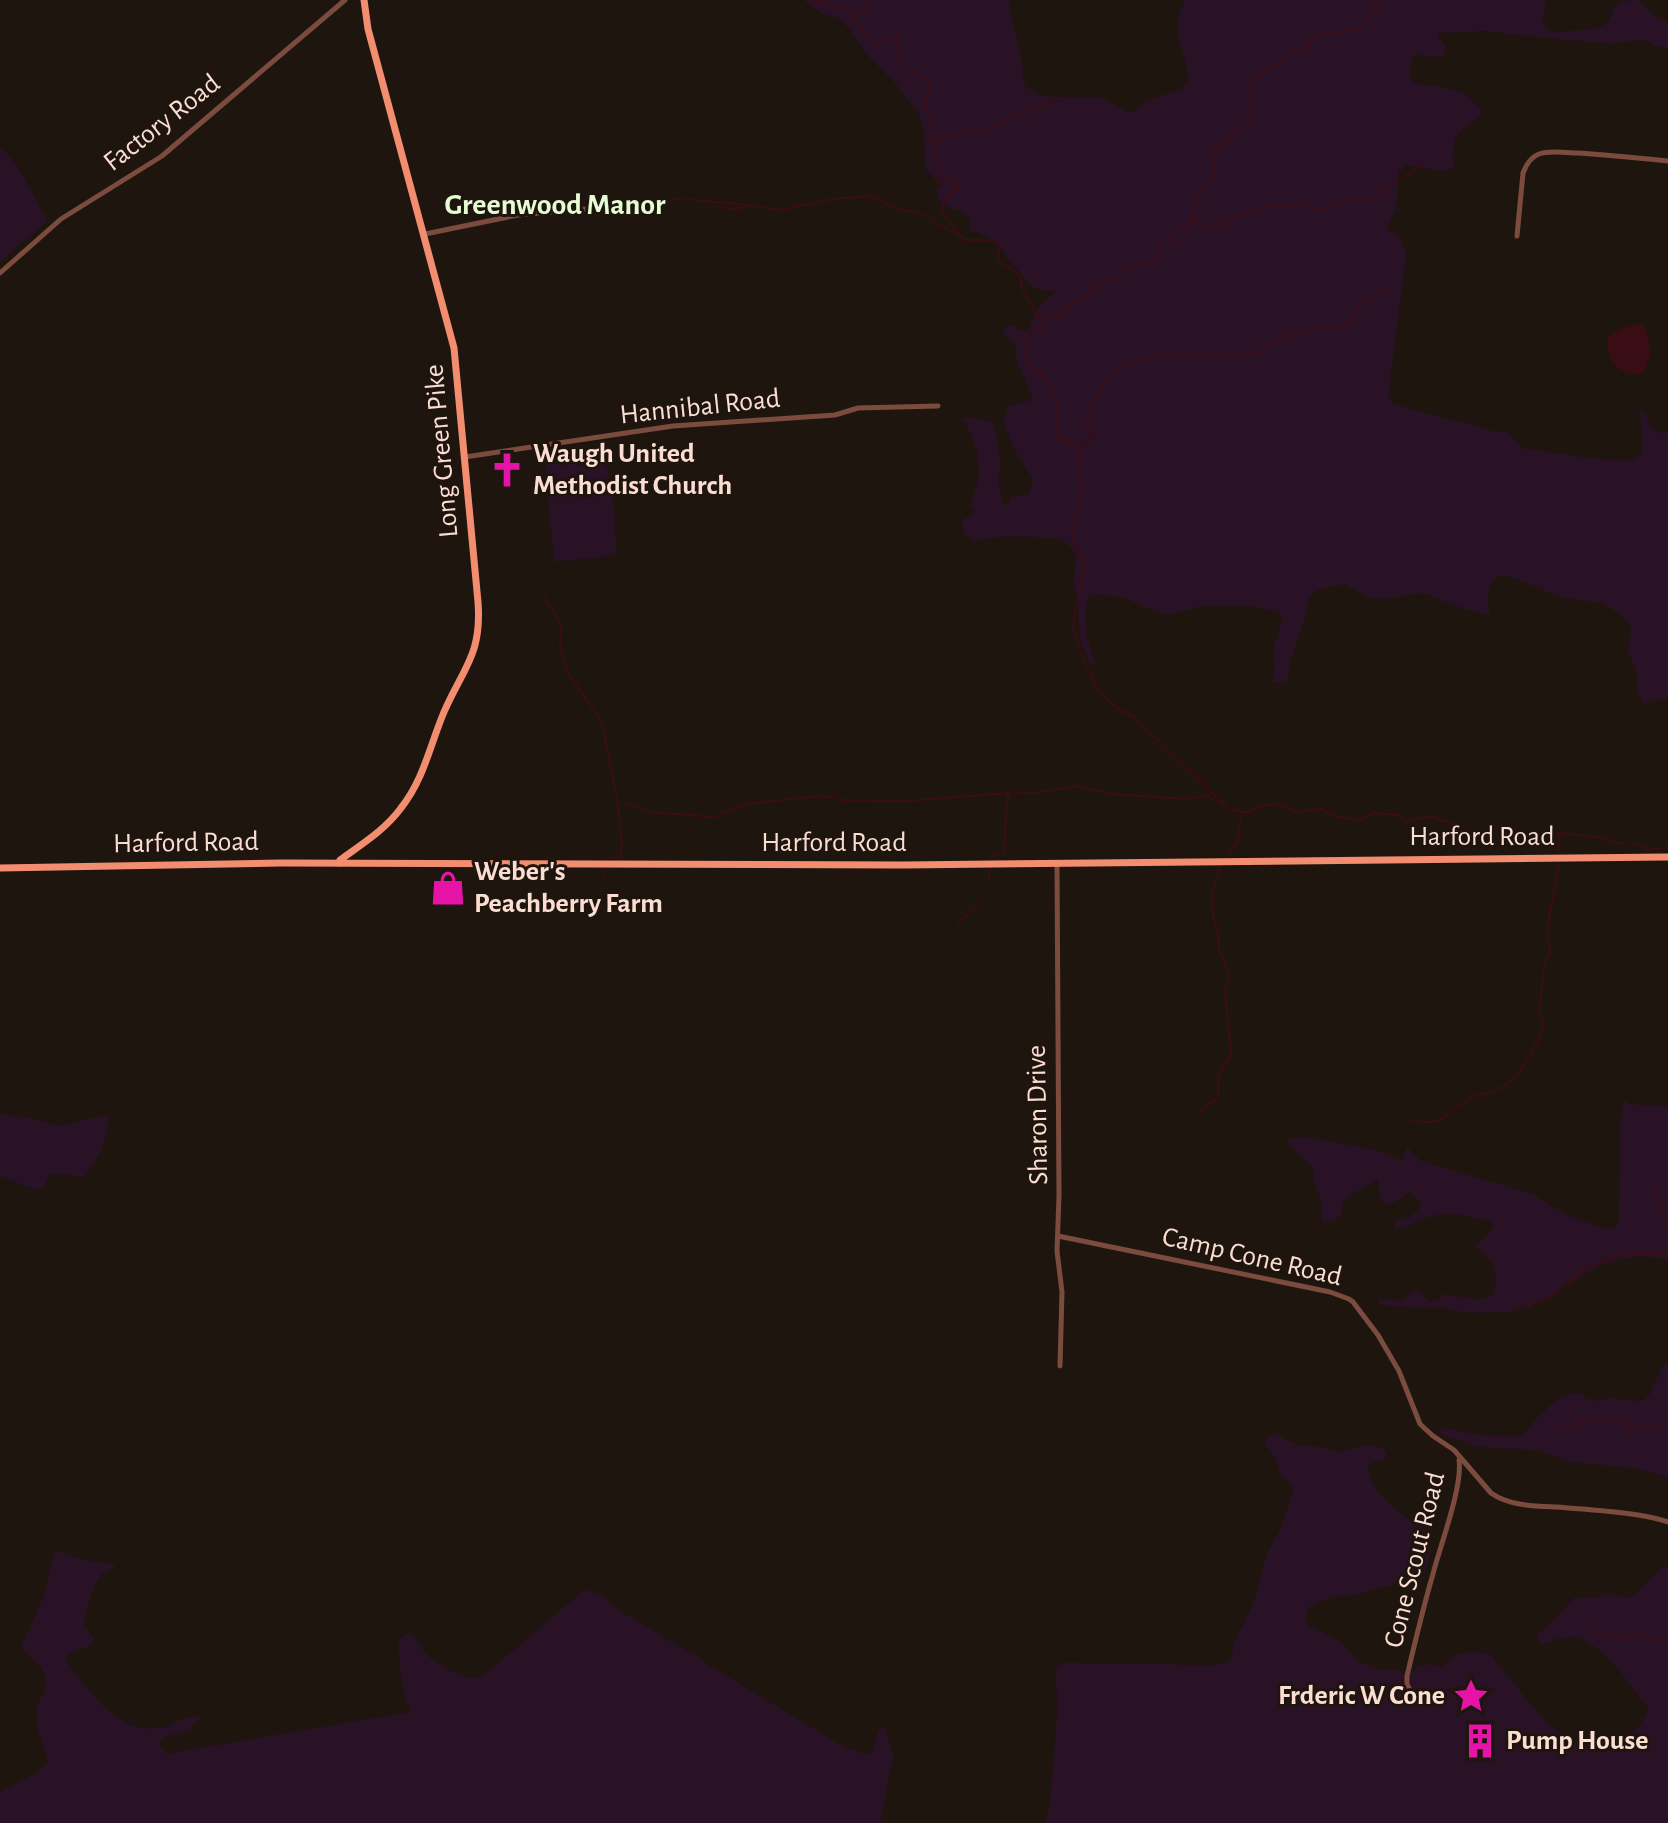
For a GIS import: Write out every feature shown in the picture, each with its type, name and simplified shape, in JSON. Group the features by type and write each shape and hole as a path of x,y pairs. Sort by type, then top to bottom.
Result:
{"main road":[{"name":"Long Green Pike","path":"339,863 383,828 410,796 424,769 443,715 475,650 479,634 454,348 368,29 364,0"},
{"name":"Harford Road","path":"0,868 339,863 770,866 1668,857"}],"street":[{"name":"Factory Road","path":"0,273 61,219 162,156 345,0"},
{"path":"1517,236 1523,173 1535,155 1556,152 1668,161"},
{"path":"425,234 530,213 598,208 632,211"},
{"name":"Hannibal Road","path":"465,457 673,426 835,415 858,408 938,406"},
{"name":"Sharon Drive","path":"1057,863 1057,1258 1062,1292 1060,1366"},
{"name":"Camp Cone Road","path":"1058,1236 1330,1292 1349,1299 1367,1318 1399,1371 1420,1424 1448,1446 1498,1498 1526,1505 1636,1515 1668,1522"},
{"name":"Cone Scout Road","path":"1441,1696 1422,1696 1411,1692 1407,1676 1456,1491 1460,1470 1457,1455"}],"shaded area":[{"path":"803,0 1008,0 1025,86 1037,94 1053,97 1100,97 1128,112 1187,84 1177,28 1185,0 1546,0 1544,22 1553,32 1599,27 1610,19 1619,3 1638,0 1656,18 1668,22 1668,48 1643,39 1613,44 1486,31 1439,33 1446,52 1441,57 1412,57 1409,76 1414,83 1464,93 1483,111 1456,137 1453,169 1442,171 1405,165 1399,172 1396,209 1387,226 1401,241 1406,256 1388,396 1392,403 1499,433 1507,430 1523,449 1604,460 1638,458 1642,449 1639,408 1646,414 1651,428 1663,434 1668,432 1668,698 1643,703 1638,694 1636,670 1627,651 1631,627 1625,618 1603,603 1563,598 1507,575 1497,576 1490,585 1490,612 1487,615 1426,594 1375,599 1345,584 1318,590 1309,597 1286,681 1280,683 1274,682 1273,677 1273,649 1283,620 1279,612 1253,606 1202,606 1168,615 1124,598 1097,594 1089,597 1085,611 1087,637 1094,660 1091,665 1080,641 1074,582 1076,557 1068,544 1060,539 1023,536 974,541 965,534 962,522 964,518 972,518 974,508 970,505 979,473 975,444 962,418 993,422 1000,456 999,486 1005,505 1011,498 1028,494 1033,484 1003,421 1008,407 1030,400 1032,396 1017,361 1015,343 1005,337 1003,331 1009,325 1023,331 1029,330 1038,308 1055,291 1031,286 1007,258 1000,244 978,232 970,232 965,213 942,204 936,192 941,186 925,168 924,129 919,114 839,18 823,14"},
{"path":"0,148 21,173 48,220 0,262"},
{"path":"1642,324 1648,336 1648,362 1642,374 1627,373 1612,359 1608,337 1624,328"},
{"path":"603,444 615,512 616,555 554,562 544,456"},
{"path":"1624,1100 1629,1104 1668,1107 1668,1259 1641,1256 1600,1265 1531,1307 1510,1312 1467,1313 1444,1308 1379,1304 1379,1299 1404,1300 1411,1291 1420,1292 1429,1302 1439,1300 1444,1294 1479,1300 1492,1296 1496,1275 1492,1262 1474,1245 1488,1236 1494,1224 1468,1216 1447,1214 1427,1217 1395,1230 1396,1222 1415,1213 1421,1203 1411,1192 1386,1205 1380,1196 1378,1179 1347,1197 1340,1216 1329,1222 1322,1221 1314,1171 1308,1161 1287,1142 1288,1139 1305,1137 1376,1150 1400,1160 1408,1148 1421,1161 1533,1194 1570,1216 1611,1229 1618,1225 1619,1219 1620,1126"},
{"path":"0,1114 60,1126 106,1115 108,1125 101,1149 83,1178 61,1173 50,1175 43,1188 34,1189 0,1176"},
{"path":"1668,1361 1668,1477 1634,1468 1571,1462 1536,1450 1480,1447 1437,1431 1441,1428 1517,1437 1557,1399 1574,1393 1597,1401 1612,1398 1644,1400"},
{"path":"1275,1434 1301,1446 1340,1452 1368,1445 1383,1449 1387,1454 1385,1458 1368,1466 1375,1488 1391,1506 1430,1534 1431,1546 1422,1580 1413,1579 1355,1595 1331,1597 1309,1607 1306,1620 1311,1627 1343,1643 1358,1662 1382,1670 1415,1671 1417,1667 1429,1664 1442,1667 1459,1654 1471,1652 1492,1655 1536,1711 1560,1734 1574,1742 1589,1746 1621,1739 1638,1726 1649,1708 1606,1656 1585,1641 1567,1637 1543,1644 1536,1638 1575,1597 1592,1598 1607,1594 1629,1598 1662,1566 1668,1567 1668,1823 1045,1823 1050,1805 1057,1717 1056,1667 1071,1662 1214,1666 1230,1661 1233,1656 1232,1648 1255,1599 1267,1554 1280,1530 1293,1492 1292,1484 1281,1476 1275,1457 1265,1443 1267,1436"},
{"path":"56,1551 85,1560 114,1564 115,1567 99,1577 90,1598 84,1625 94,1638 93,1643 67,1655 66,1660 95,1698 120,1719 148,1729 202,1715 192,1724 191,1730 158,1742 166,1754 410,1712 399,1659 399,1640 406,1634 414,1635 418,1644 438,1664 474,1679 487,1673 585,1589 603,1595 614,1607 849,1750 872,1753 878,1733 885,1726 894,1759 889,1770 880,1823 0,1823 0,1792 40,1771 49,1761 39,1735 36,1714 46,1679 22,1646 45,1593"}],"waterway":[{"path":"813,0 846,9 874,45 886,37 896,37 902,61 928,83 930,89 924,103 931,119 933,148 939,162 937,183 949,178 960,186 944,202 942,211 961,236"},
{"path":"855,18 868,6 868,0"},
{"path":"1190,222 1201,192 1214,170 1214,154 1254,115 1250,92 1254,80 1292,53 1304,51 1321,35 1362,28 1381,0"},
{"path":"934,144 950,133 977,133 1057,100"},
{"path":"1039,317 1067,316 1067,304 1081,299 1103,282 1117,278 1127,267 1157,261 1161,244 1172,242 1173,232 1190,223 1202,222 1213,230 1245,213 1275,205 1293,207 1301,201 1305,207 1321,209 1337,202 1370,200 1424,163"},
{"path":"684,199 779,210 833,199 869,196 899,210 918,212 963,240 992,240 1000,245 998,261 1021,276 1021,286 1041,322 1042,327 1027,337 1027,364 1045,378 1055,395 1058,416 1056,438 1069,441 1078,454"},
{"path":"637,202 678,199"},
{"path":"553,204 597,201"},
{"path":"601,201 633,202"},
{"path":"512,211 542,205"},
{"path":"718,207 736,209 747,206"},
{"path":"1228,808 1134,717 1117,708 1099,692 1082,657 1073,626 1085,570 1072,532 1082,495 1080,447 1095,433 1085,417 1101,386 1120,366 1153,356 1239,355 1260,351 1290,334 1348,324 1356,308 1386,289"},
{"path":"543,595 561,624 560,646 568,673 602,722 618,805 622,846 620,857 605,858"},
{"path":"1014,792 1033,793 1078,786 1112,794 1188,799 1206,795 1224,806"},
{"path":"841,800 904,801 1010,793"},
{"path":"1007,806 1008,794"},
{"path":"627,804 652,812 714,817 746,804 818,796 836,798"},
{"path":"1230,809 1250,812 1263,805 1276,804 1297,812 1320,809 1334,816 1360,820 1374,813 1398,815 1406,821 1434,816 1463,826 1473,836 1498,828 1520,842 1559,833 1603,838 1623,844"},
{"path":"991,857 1004,852 1006,810"},
{"path":"1229,855 1238,839 1241,813"},
{"path":"1558,851 1559,834"},
{"path":"1628,843 1649,850 1668,847"},
{"path":"1411,1121 1437,1121 1470,1098 1505,1085 1526,1062 1544,1025 1539,1012 1545,961 1550,952 1547,928 1559,865"},
{"path":"1198,1114 1218,1097 1218,1077 1231,1053 1225,990 1229,975 1219,949 1219,935 1213,915 1212,896 1220,867"},
{"path":"989,878 990,868"},
{"path":"604,870 604,875"},
{"path":"956,925 981,903"},
{"path":"1655,1188 1668,1226"},
{"path":"1514,1309 1548,1299 1585,1268 1628,1252 1668,1254"},
{"path":"1554,1431 1590,1419 1623,1421 1632,1431 1637,1427 1650,1429 1668,1419"},
{"path":"1581,1629 1611,1638 1647,1636 1668,1643"}],"place":[{"name":"Waugh United Methodist Church","path":"507,470"},
{"name":"Weber's Peachberry Farm","path":"448,888"},
{"name":"Frderic W Cone","path":"1471,1696"},
{"name":"Pump House","path":"1480,1741"}],"district":[{"name":"Greenwood Manor","path":"555,205"}]}
